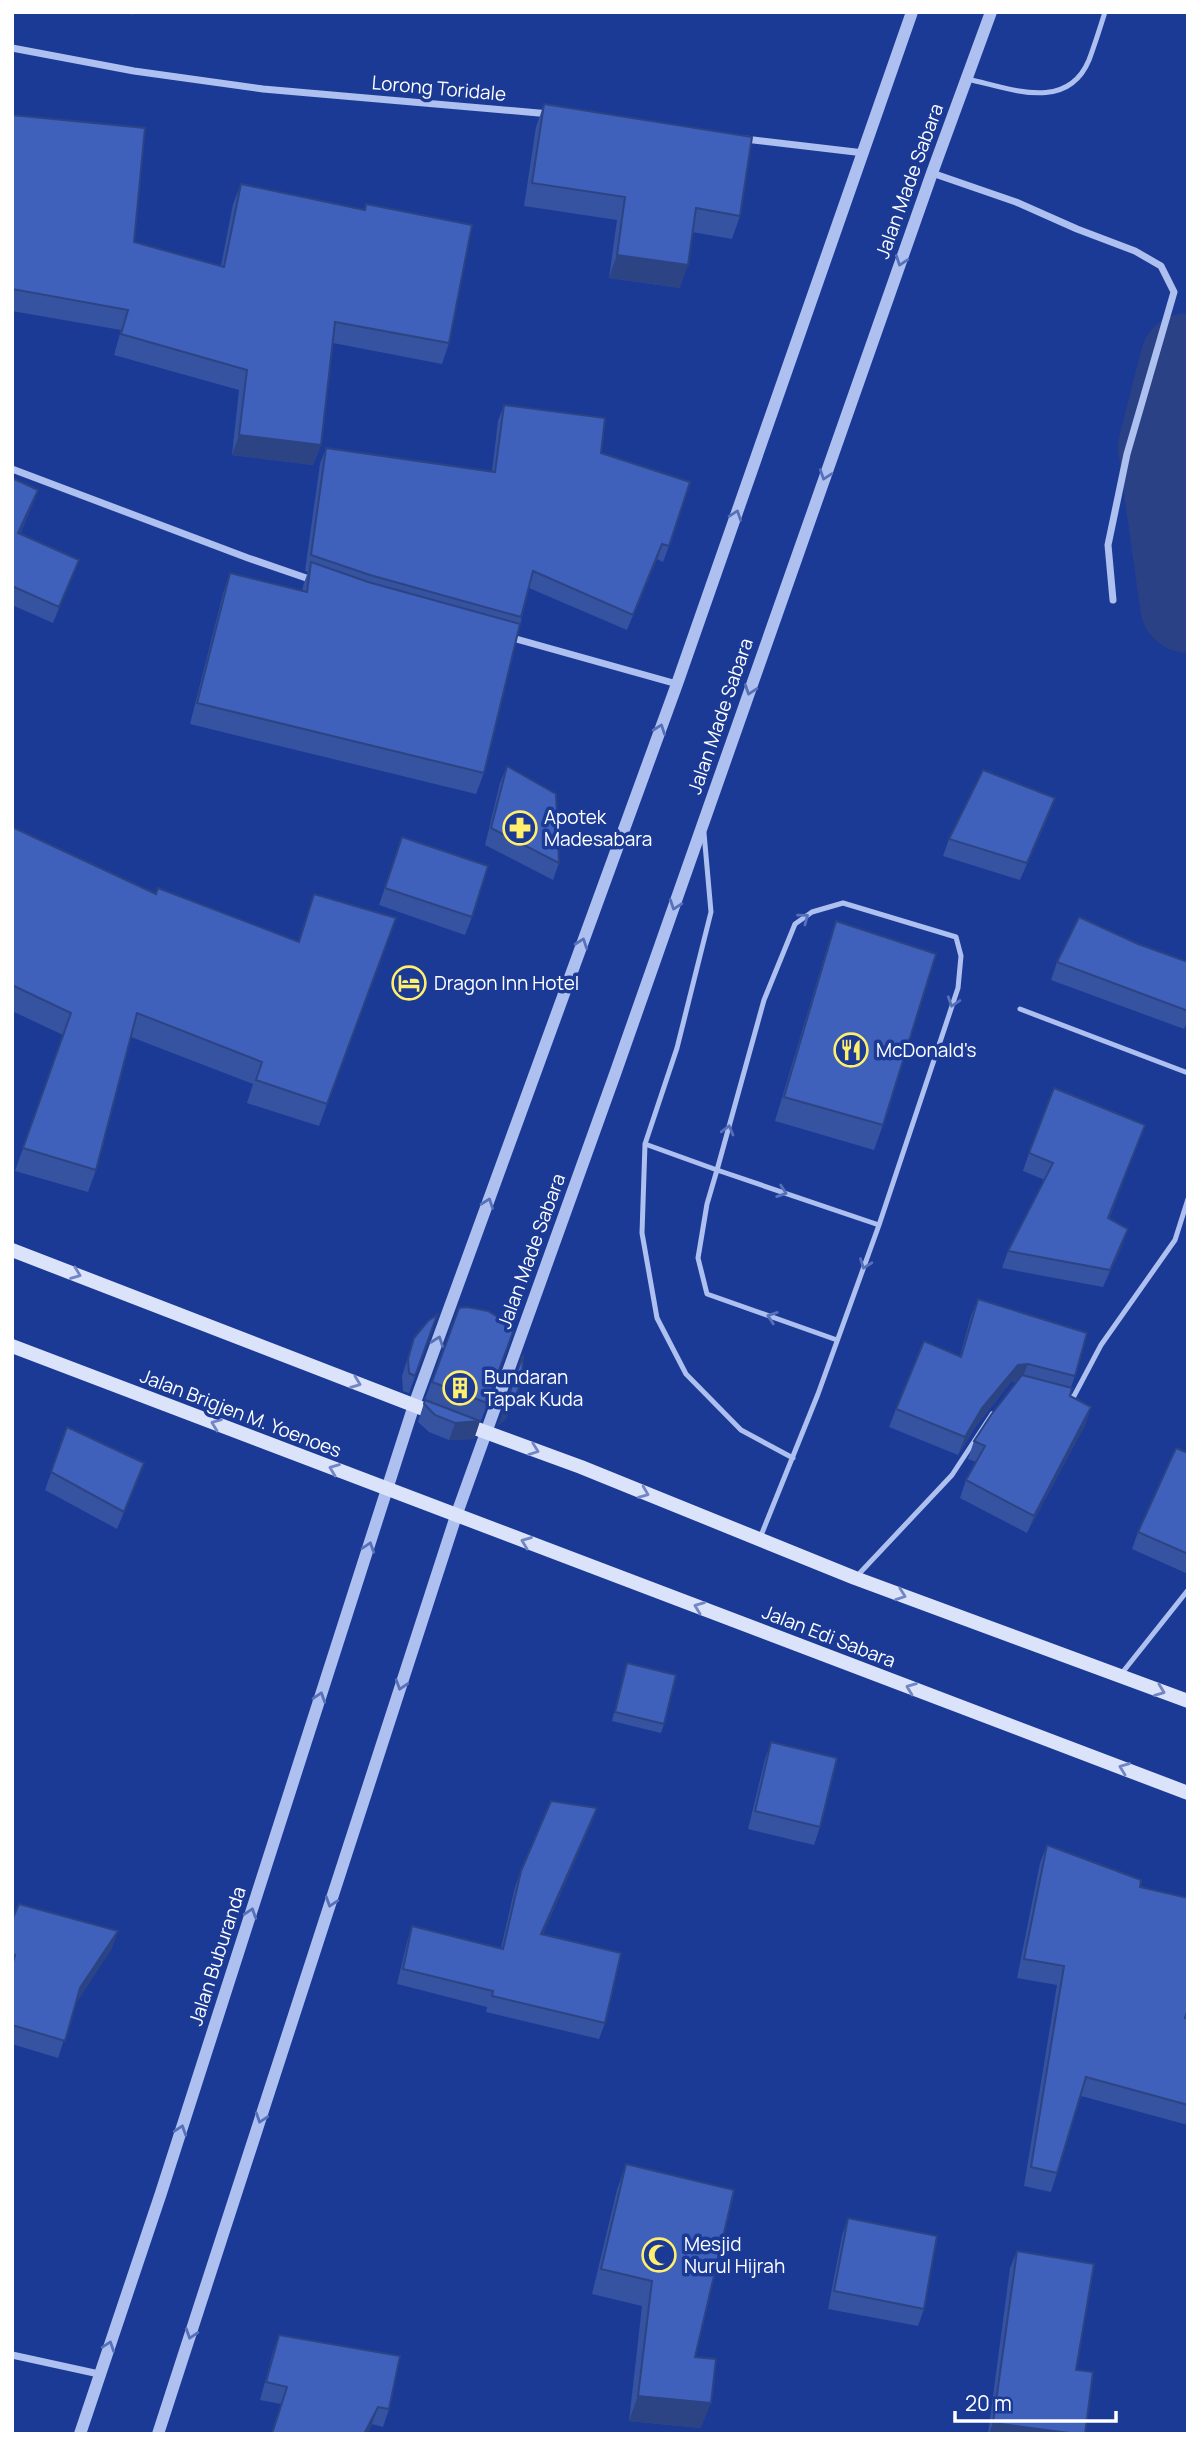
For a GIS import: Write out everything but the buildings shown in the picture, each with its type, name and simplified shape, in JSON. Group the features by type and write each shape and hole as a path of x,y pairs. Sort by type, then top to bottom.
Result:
{"main road":[{"path":"12,1250 581,1467 855,1578 1188,1701"},
{"name":"Jalan Brigjen M. Yoenoes","path":"12,1346 456,1516"},
{"name":"Jalan Edi Sabara","path":"456,1516 1188,1793"}],"street":[{"path":"414,1405 677,684 912,12"},
{"name":"Jalan Made Sabara","path":"456,1516 991,12"},
{"name":"Lorong Toridale","path":"12,48 134,71 263,89 565,116"},
{"path":"742,138 864,153"},
{"path":"932,173 1016,202 1135,251 1161,266 1174,292 1127,454 1108,545 1113,600"},
{"path":"12,469 324,584"},
{"path":"506,637 677,684"},
{"name":"Jalan Buburanda","path":"80,2434 161,2193 414,1405"},
{"path":"158,2434 456,1516"},
{"path":"12,2355 99,2374"}],"lane":[{"path":"967,79 1042,95 1062,89 1076,81 1088,62 1105,12"},
{"path":"703,823 711,912 677,1048 645,1144 642,1233 657,1318 686,1374 741,1430 793,1458"},
{"path":"760,1539 818,1394 879,1224 958,988 961,956 956,937 844,902 812,912 795,924 764,1000 707,1204 698,1258 707,1294 837,1340"},
{"path":"1020,1009 1188,1073"},
{"path":"645,1144 879,1224"},
{"path":"1056,1397 1068,1400 1074,1396 1101,1345 1175,1240 1188,1199"},
{"path":"855,1578 952,1475 996,1408"},
{"path":"1120,1676 1188,1590"}],"waterway":[{"path":"1188,361 1166,447 1188,605"}],"place":[{"name":"Apotek Madesabara","path":"520,828"},
{"name":"Dragon Inn Hotel","path":"409,983"},
{"name":"McDonald's","path":"851,1050"},
{"name":"Bundaran Tapak Kuda","path":"460,1388"},
{"name":"Mesjid Nurul Hijrah","path":"659,2255"}]}
